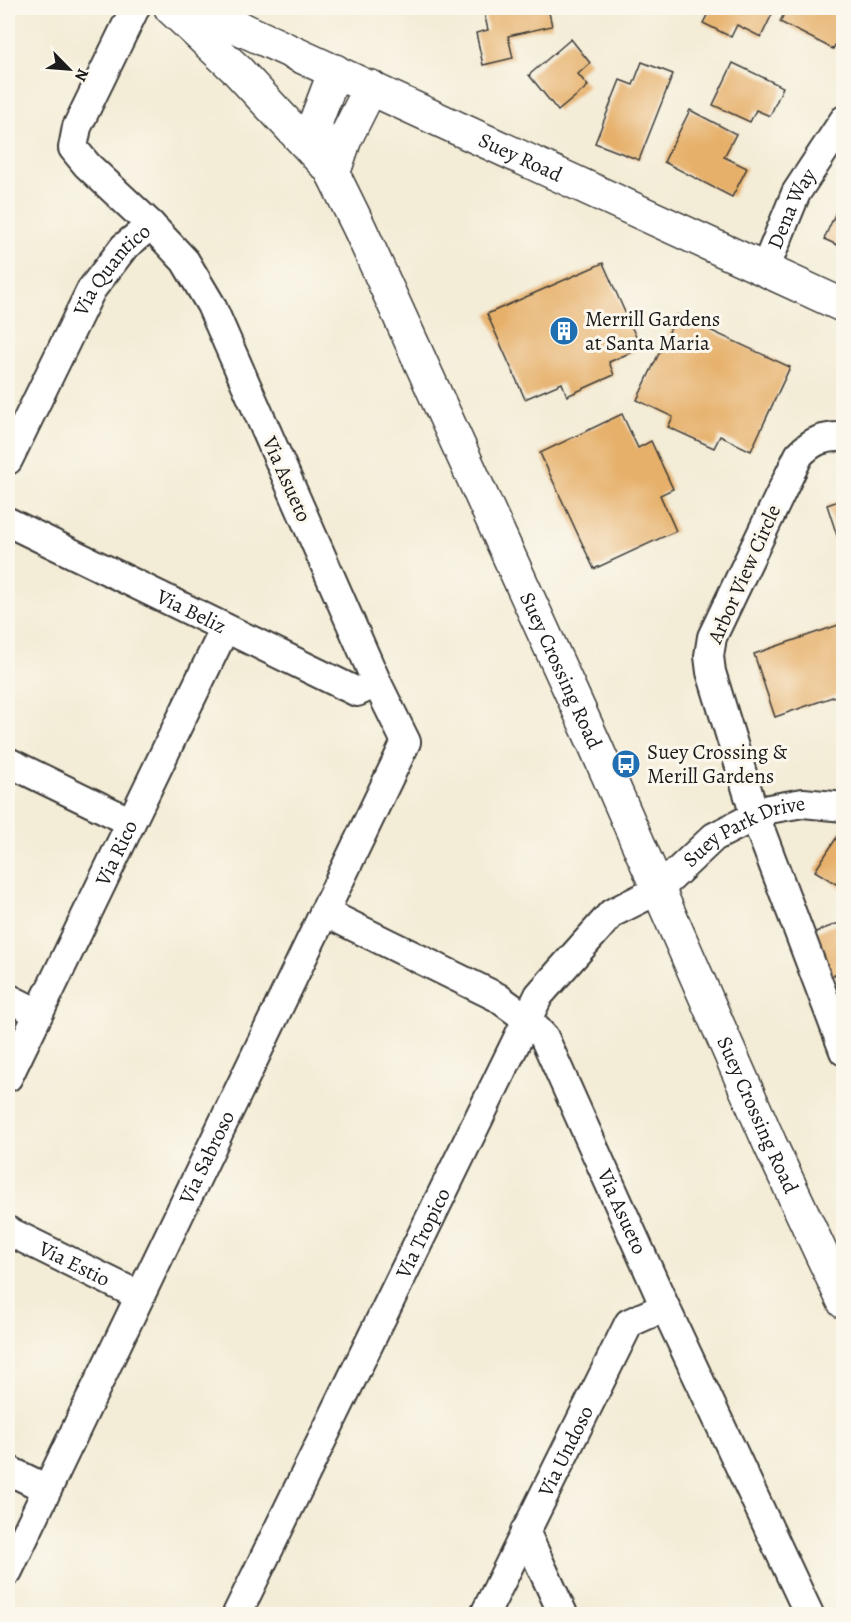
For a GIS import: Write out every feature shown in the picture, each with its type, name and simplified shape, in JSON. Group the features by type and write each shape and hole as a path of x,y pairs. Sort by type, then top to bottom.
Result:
{"street":[{"name":"Via Quantico","path":"8,460 91,290 124,247 151,225 87,165 73,148 78,127 135,8"},
{"path":"171,8 237,70 307,142 333,174"},
{"name":"Suey Road","path":"196,8 843,306"},
{"path":"333,174 317,146 316,121 335,71"},
{"path":"333,174 345,139 370,87"},
{"name":"Dena Way","path":"765,269 796,193 843,120"},
{"name":"Suey Crossing Road","path":"333,174 590,734 770,1144 843,1302"},
{"name":"Via Asueto","path":"151,225 185,261 211,305 377,682 406,742"},
{"name":"Arbor View Circle","path":"843,437 824,437 809,445 799,455 712,637 709,656 711,672 755,816 843,1051"},
{"name":"Via Beliz","path":"8,522 357,692 377,682"},
{"name":"Via Rico","path":"8,1077 225,628"},
{"name":"Via Sabroso","path":"8,1571 406,742"},
{"path":"8,762 131,822"},
{"name":"Suey Park Drive","path":"658,890 714,837 769,809 803,803 843,807"},
{"name":"Via Tropico","path":"237,1614 538,995 612,913 658,890"},
{"name":"Via Asueto","path":"324,912 497,997 527,1018 544,1037 665,1307 809,1614"},
{"path":"8,999 38,1013"},
{"name":"Via Estio","path":"8,1231 140,1296"},
{"name":"Via Undoso","path":"485,1614 629,1323 665,1307"},
{"path":"8,1470 47,1489"},
{"path":"525,1531 563,1614"}],"building":[{"path":"483,8 548,8 552,26 508,36 513,58 483,65 476,33 488,30"},
{"path":"711,8 775,8 761,37 737,25 731,37 703,23"},
{"path":"787,8 844,8 844,28 833,49 780,22"},
{"path":"571,39 590,63 578,74 588,86 558,111 529,75"},
{"path":"642,62 673,74 639,160 595,143 620,80 633,85"},
{"path":"733,63 783,87 770,116 756,110 750,122 713,105"},
{"path":"690,110 736,134 724,157 747,168 732,197 664,162"},
{"path":"844,194 844,248 824,239"},
{"name":"Merrill Gardens at Santa Maria","path":"603,263 641,348 609,362 614,375 567,396 562,383 525,399 487,314"},
{"path":"677,315 790,367 751,451 720,436 714,448 668,427 673,417 637,400"},
{"path":"622,414 638,448 651,441 673,489 660,495 676,531 594,569 540,453"},
{"path":"844,499 844,553 843,554 827,505"},
{"path":"844,623 844,693 775,717 754,654"},
{"path":"844,826 844,889 815,871"},
{"path":"844,921 844,990 837,974 830,977 813,933"}],"place":[{"name":"Merrill Gardens at Santa Maria","path":"564,331"},
{"name":"Suey Crossing & Merill Gardens","path":"626,764"}]}
